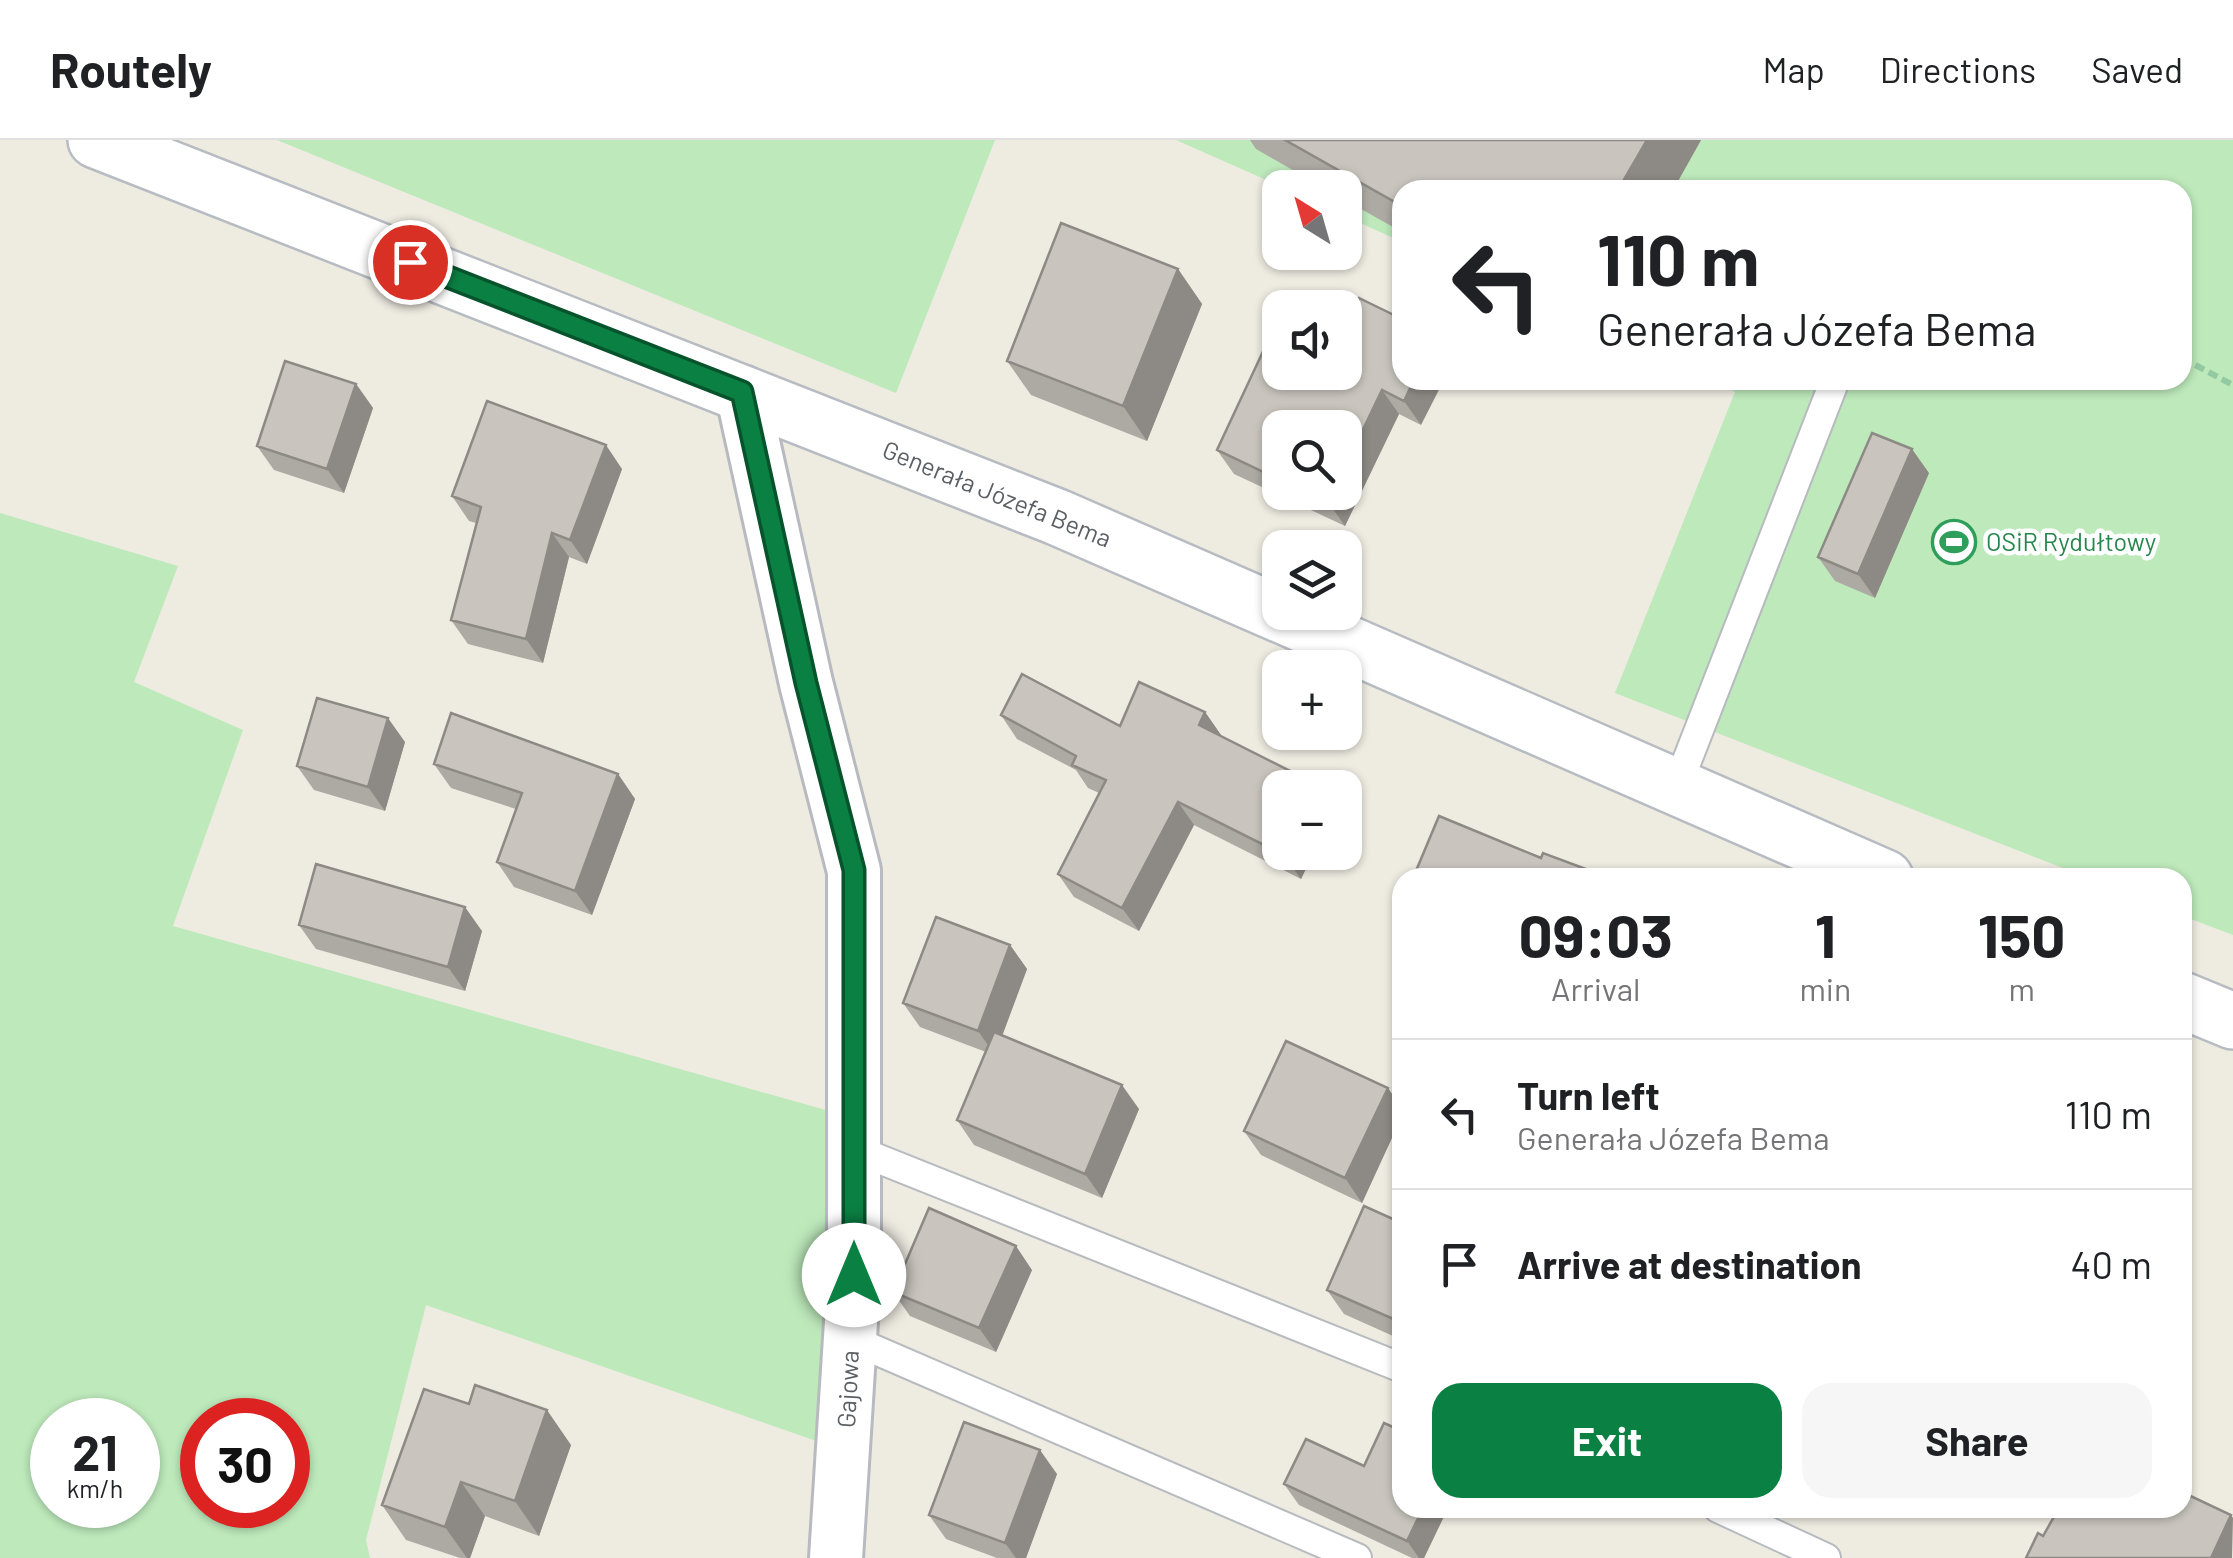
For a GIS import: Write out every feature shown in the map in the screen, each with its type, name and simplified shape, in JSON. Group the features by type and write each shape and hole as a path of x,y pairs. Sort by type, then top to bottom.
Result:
{"street":[{"name":"Generała Józefa Bema","path":"96,140 1057,517 1861,868"},
{"name":"Gajowa","path":"742,392 806,683 854,870 850,1340 836,1558"},
{"path":"2192,1004 2233,1021"}],"lane":[{"path":"1676,790 1830,390"},
{"path":"854,1149 1392,1364"},
{"path":"850,1340 1357,1558"},
{"path":"1740,1518 1826,1558"}],"path":[{"path":"2192,363 2233,385"}],"green space":[{"path":"277,140 995,140 896,393"},
{"name":"OSiR Rydułtowy","path":"1176,140 2233,140 2233,935 2192,919 2192,868 2063,868 1615,693 1735,392 1731,390 2192,390 2192,180 1392,180 1392,237 1362,224 1362,170 1262,170 1262,178"},
{"path":"0,513 178,566 134,682 243,730 173,926 854,1118 845,1451 426,1305 366,1540 370,1558 0,1558"}],"building":[{"path":"1285,140 1647,140 1624,180 1392,180 1392,200 1362,183 1362,170 1338,170"},
{"path":"1061,223 1178,269 1123,406 1007,361"},
{"path":"1362,299 1392,314 1392,390 1409,390 1404,401 1382,390 1362,432 1362,410 1262,410 1262,471 1217,450 1262,354 1262,390 1362,390"},
{"path":"285,361 356,384 327,469 257,446"},
{"path":"487,401 606,445 570,540 552,533 526,639 451,620 481,507 452,496"},
{"path":"1872,433 1912,449 1858,574 1818,557"},
{"path":"1022,674 1120,726 1139,682 1205,712 1199,725 1288,770 1262,770 1262,844 1178,802 1122,908 1058,874 1106,780 1072,765 1076,756 1001,715"},
{"path":"317,698 388,718 368,787 297,766"},
{"path":"451,713 618,774 575,891 497,862 522,793 434,764"},
{"path":"1439,816 1541,858 1543,853 1583,868 1417,868"},
{"path":"316,864 465,907 448,967 299,925"},
{"path":"936,917 1010,945 978,1031 903,1003"},
{"path":"994,1032 1122,1085 1085,1174 957,1120"},
{"path":"1286,1041 1388,1088 1345,1178 1244,1131"},
{"path":"1364,1206 1392,1219 1392,1318 1327,1290"},
{"path":"929,1208 1016,1246 979,1328 893,1292"},
{"path":"475,1385 547,1410 515,1501 461,1482 445,1527 382,1505 424,1389 469,1404"},
{"path":"964,1422 1040,1450 1005,1543 929,1515"},
{"path":"1384,1423 1392,1427 1392,1518 1418,1518 1407,1541 1284,1484 1306,1439 1364,1466"},
{"path":"2192,1497 2231,1515 2211,1558 2026,1558 2038,1533 2043,1536 2053,1518 2192,1518"}],"place":[{"name":"OSiR Rydułtowy","path":"1954,542"}],"route":[{"path":"410,262 742,392 806,683 854,870 854,1275"}]}
